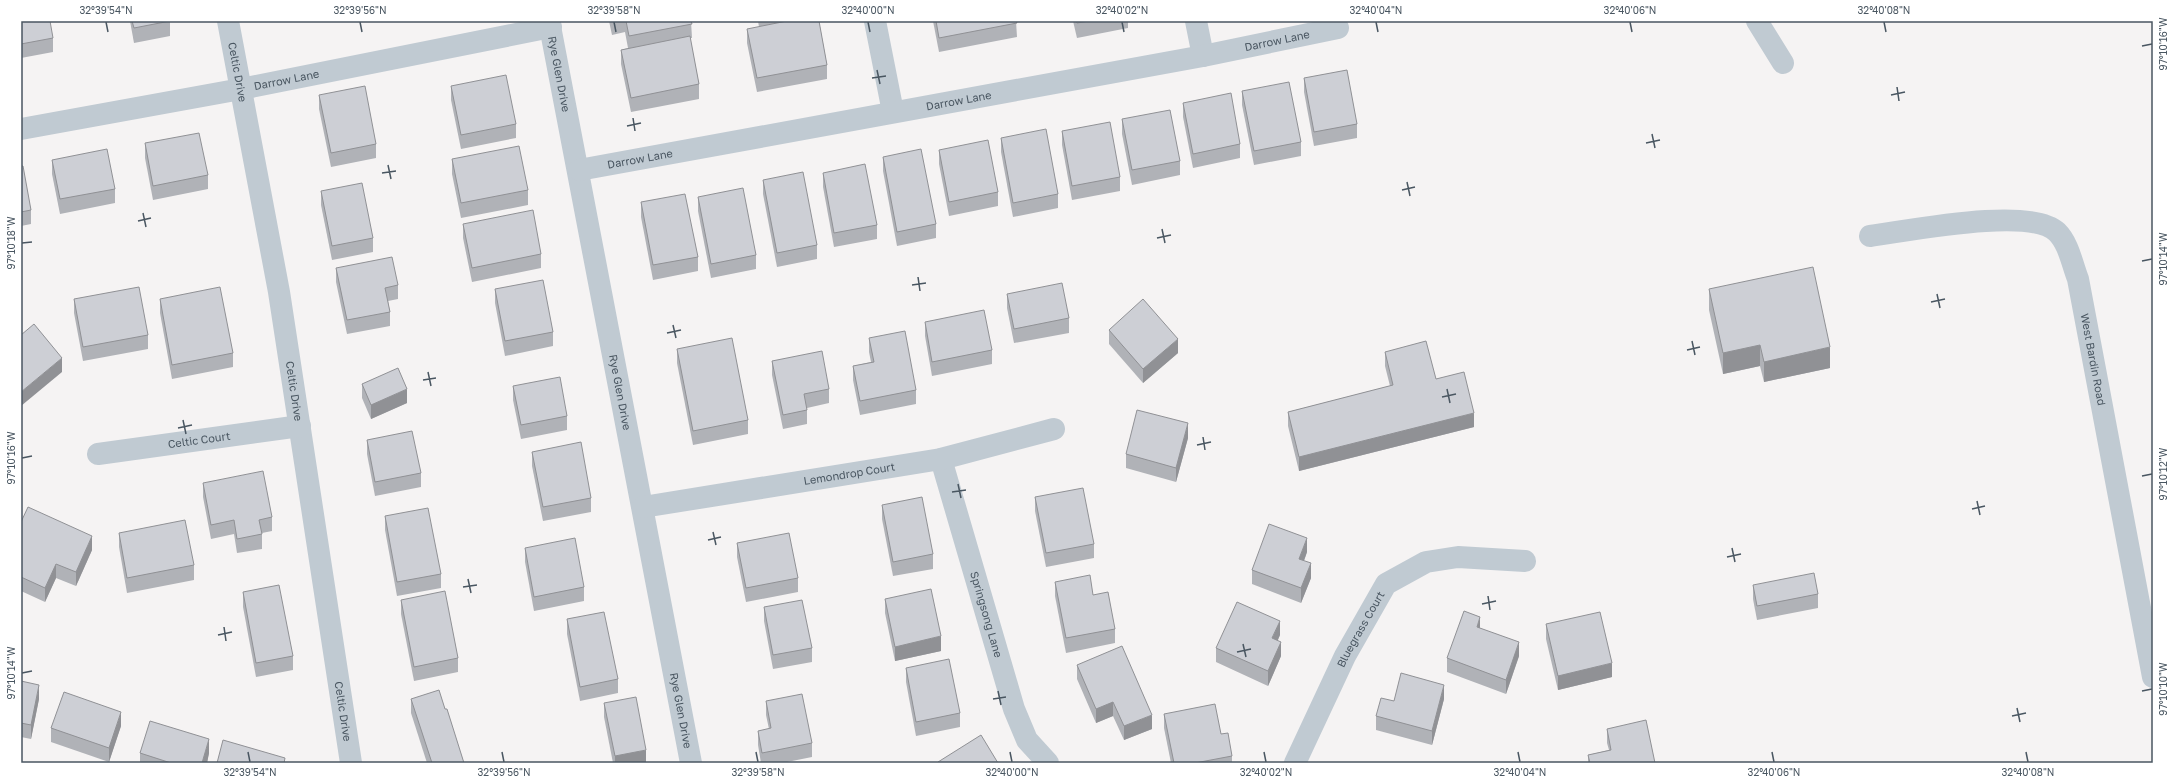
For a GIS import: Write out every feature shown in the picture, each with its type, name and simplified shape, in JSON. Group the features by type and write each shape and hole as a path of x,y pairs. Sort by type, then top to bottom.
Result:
{"street":[{"name":"Celtic Drive","path":"228,21 279,292 351,763"},
{"path":"875,21 893,112"},
{"path":"1196,21 1203,56"},
{"path":"1757,21 1783,63"},
{"name":"Darrow Lane","path":"21,129 241,89 550,24"},
{"name":"Rye Glen Drive","path":"550,24 691,763"},
{"name":"Darrow Lane","path":"579,170 1203,56 1338,28"},
{"name":"West Bardin Road","path":"1870,236 1998,220 2036,222 2056,231 2065,243 2078,279 2153,677"},
{"name":"Celtic Court","path":"98,454 300,426"},
{"name":"Lemondrop Court","path":"643,508 941,459 1054,429"},
{"name":"Springsong Lane","path":"941,459 1014,709 1027,740 1048,763"},
{"name":"Bluegrass Court","path":"1295,763 1345,656 1386,584 1426,562 1458,557 1525,561"}],"building":[{"path":"21,21 50,21 53,38 21,44"},
{"path":"132,21 170,21 134,28"},
{"path":"626,21 691,21 692,24 629,36"},
{"path":"787,21 819,21 827,65 757,78 747,29"},
{"path":"936,21 1016,21 1017,23 939,38"},
{"path":"1076,21 1089,21 1077,23"},
{"path":"690,36 699,84 631,98 621,50"},
{"path":"1347,70 1357,124 1314,132 1304,78"},
{"path":"506,75 516,124 461,135 451,86"},
{"path":"1289,82 1301,142 1254,151 1242,91"},
{"path":"365,86 376,144 331,153 319,95"},
{"path":"1231,93 1240,144 1193,154 1183,103"},
{"path":"1170,110 1180,161 1132,170 1122,119"},
{"path":"1110,122 1120,177 1072,186 1062,131"},
{"path":"1046,129 1058,194 1013,203 1001,138"},
{"path":"199,133 208,175 153,186 145,143"},
{"path":"988,140 998,192 949,202 939,150"},
{"path":"519,146 528,190 461,203 452,159"},
{"path":"107,149 115,189 60,199 52,160"},
{"path":"921,149 936,224 897,232 883,157"},
{"path":"865,164 877,225 834,233 823,173"},
{"path":"21,166 23,166 31,210 21,212"},
{"path":"803,172 817,245 777,253 763,180"},
{"path":"362,183 373,238 332,246 321,191"},
{"path":"743,188 756,255 711,264 698,197"},
{"path":"685,194 698,257 653,265 641,202"},
{"path":"533,210 541,254 472,268 463,224"},
{"path":"392,257 398,285 385,288 390,312 347,320 336,268"},
{"path":"1813,267 1830,347 1764,362 1760,345 1723,353 1709,289"},
{"path":"543,280 553,332 505,341 495,289"},
{"path":"1062,283 1069,318 1014,329 1007,294"},
{"path":"139,287 148,335 83,347 74,299"},
{"path":"220,287 233,353 172,365 160,299"},
{"path":"1143,299 1178,339 1143,369 1109,330"},
{"path":"984,310 992,350 932,362 925,322"},
{"path":"34,324 62,358 21,392 21,335"},
{"path":"905,331 916,390 860,401 853,366 874,362 869,338"},
{"path":"732,338 748,420 693,431 677,349"},
{"path":"1426,341 1436,379 1464,372 1474,413 1299,457 1288,412 1393,385 1385,352"},
{"path":"822,351 829,389 804,394 807,410 783,415 772,361"},
{"path":"398,368 407,389 371,405 362,384"},
{"path":"560,377 567,416 521,425 513,386"},
{"path":"1137,410 1188,423 1176,468 1126,454"},
{"path":"412,431 421,473 375,482 367,440"},
{"path":"581,442 591,498 543,507 532,452"},
{"path":"263,471 272,517 259,520 262,534 237,539 234,520 211,525 203,483"},
{"path":"1083,488 1094,544 1046,553 1035,497"},
{"path":"922,497 933,554 893,562 882,505"},
{"path":"28,507 92,536 76,572 56,564 45,588 21,577 21,522"},
{"path":"428,508 441,574 397,582 385,516"},
{"path":"185,520 194,565 127,578 119,533"},
{"path":"1269,524 1307,538 1299,559 1311,563 1301,588 1252,570"},
{"path":"789,533 798,578 746,588 737,543"},
{"path":"575,538 584,587 534,597 525,548"},
{"path":"1814,573 1818,594 1757,606 1753,585"},
{"path":"1090,575 1093,595 1108,592 1115,629 1066,638 1055,582"},
{"path":"279,585 293,656 256,663 243,592"},
{"path":"931,589 941,636 895,647 885,599"},
{"path":"445,591 458,658 414,667 401,600"},
{"path":"802,600 812,648 773,655 764,607"},
{"path":"1237,602 1280,621 1272,638 1281,642 1268,671 1216,648"},
{"path":"1464,611 1480,617 1477,627 1519,642 1506,680 1447,658"},
{"path":"604,612 618,679 580,687 567,619"},
{"path":"1600,612 1612,663 1558,676 1546,624"},
{"path":"1122,646 1152,715 1124,726 1113,702 1096,709 1077,665"},
{"path":"949,659 960,713 916,722 906,668"},
{"path":"1401,673 1444,685 1432,731 1376,716 1381,698 1394,701"},
{"path":"21,681 39,685 31,725 21,723"},
{"path":"439,690 445,709 447,709 464,763 432,763 411,699"},
{"path":"64,692 121,712 109,748 51,728"},
{"path":"802,694 812,743 762,753 758,731 771,728 766,701"},
{"path":"636,697 646,750 615,756 604,703"},
{"path":"1215,704 1221,734 1228,733 1232,756 1195,763 1174,763 1164,714"},
{"path":"1646,720 1655,763 1590,763 1588,755 1611,750 1607,729"},
{"path":"150,721 209,739 202,763 171,763 140,753"},
{"path":"981,735 998,763 938,762"},
{"path":"223,740 285,758 284,763 217,763"}]}
